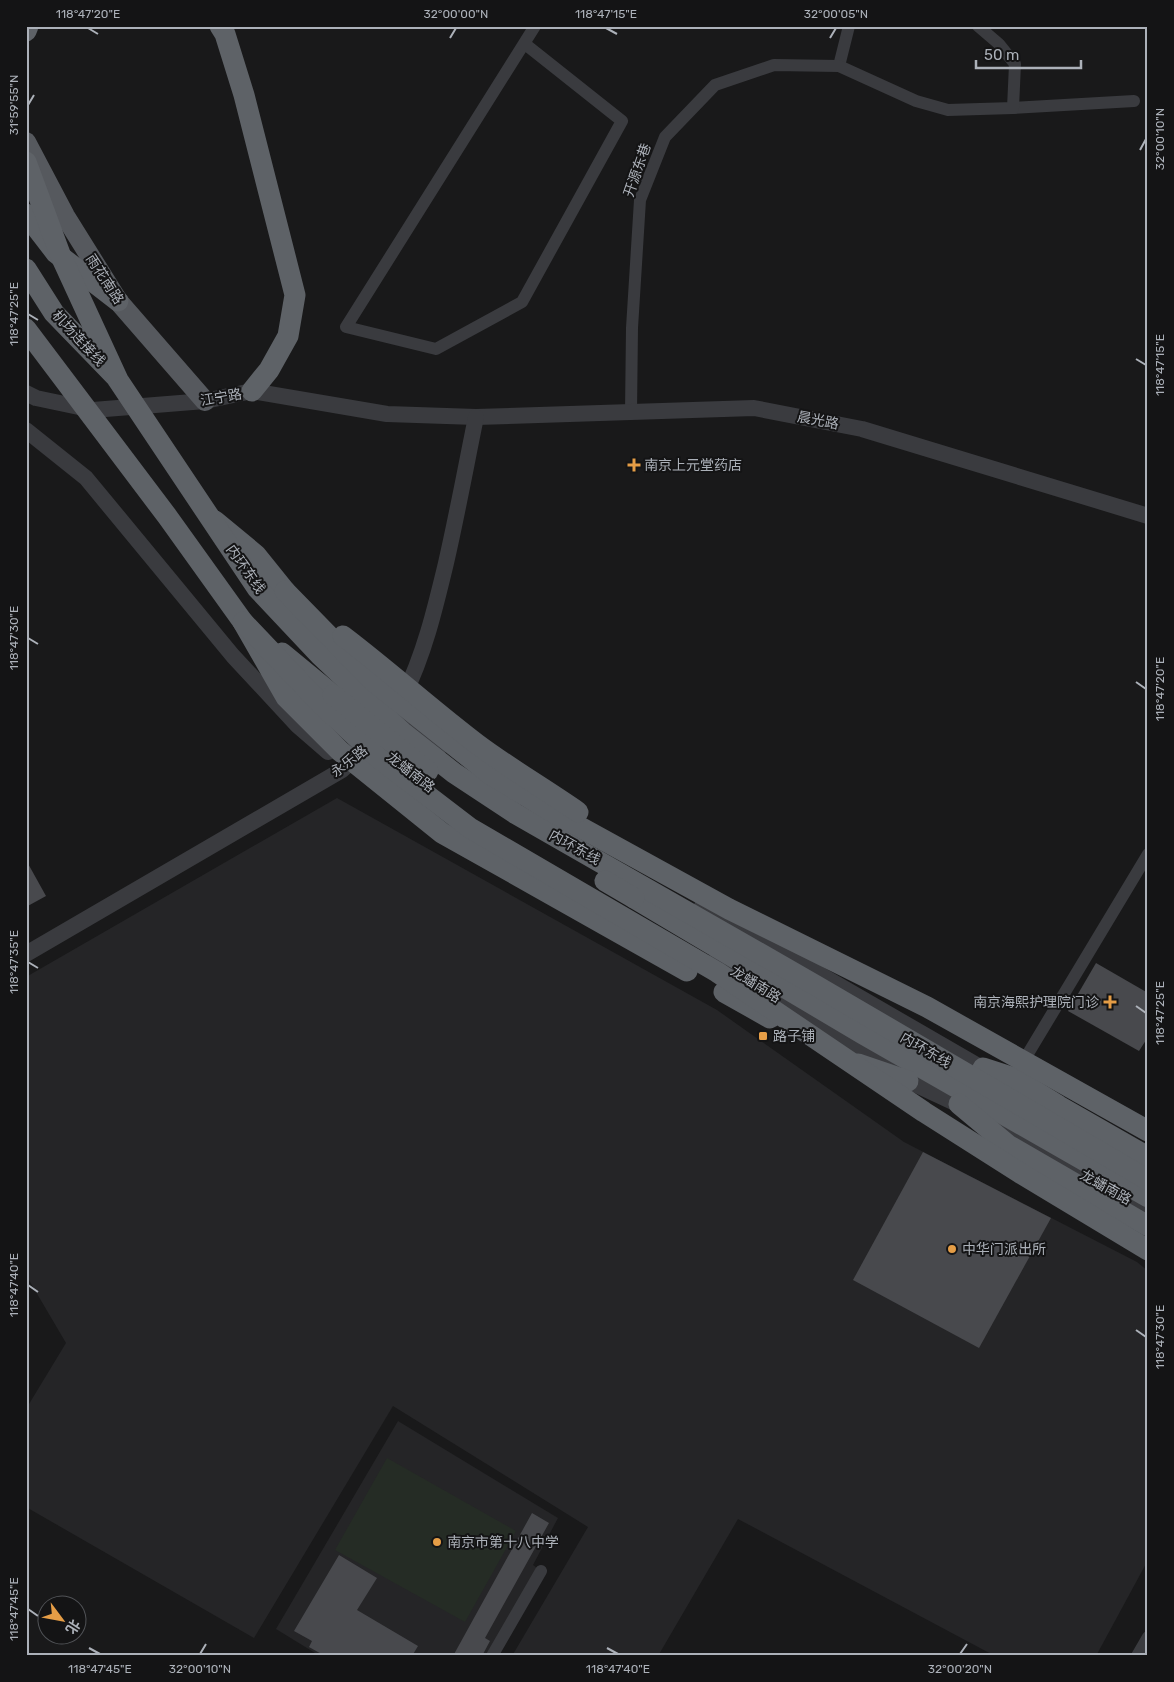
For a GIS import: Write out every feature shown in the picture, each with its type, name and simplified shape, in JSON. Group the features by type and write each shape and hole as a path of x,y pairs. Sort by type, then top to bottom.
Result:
{"highway":[{"path":"26,31 28,26"},
{"path":"220,26 225,34 244,95 295,295 288,336 269,370 252,391"},
{"path":"26,162 60,254 118,380"},
{"path":"26,214 56,253 118,301"},
{"name":"机场连接线","path":"26,269 54,313 118,380"},
{"path":"26,329 167,516 243,622 286,697 340,751 442,833 844,1059 908,1081"},
{"name":"内环东线","path":"118,380 257,588 320,654 402,732 454,773 516,814 815,985 1148,1180"},
{"path":"211,518 256,555 285,592 373,681 490,774 549,810 729,909 927,1007 1148,1131"},
{"path":"285,592 386,668 428,706 478,745 598,825 662,882"},
{"path":"243,622 321,704 381,760 470,828 717,972 924,1112 1020,1173 1148,1250"},
{"name":"内环东线","path":"243,622 440,780 504,822 888,1048 1148,1197"},
{"path":"983,1068 1014,1078 1148,1157"},
{"path":"959,1104 1008,1145 1142,1218"}],"main road":[{"name":"雨花南路","path":"26,142 65,216 118,301 205,401"}],"street":[{"path":"525,44 622,121 522,302 436,349 346,327 536,26"},
{"path":"839,66 849,26"},
{"path":"978,26 999,44 1016,64 1013,108"},
{"name":"开源东巷","path":"631,412 632,328 640,200 665,137 715,84 774,65 839,66 916,101 948,110 1134,101"},
{"name":"江宁路","path":"26,393 36,398 93,410 205,401 252,391 387,414 476,417"},
{"name":"晨光路","path":"476,417 754,408 862,429 1148,516"},
{"name":"永乐路","path":"26,954 342,770 374,741 395,713 417,668 440,592 476,417"},
{"path":"26,430 86,478 233,656 298,726 364,782 442,833"},
{"path":"395,713 484,781 545,820 662,882 983,1068 1148,1169"},
{"name":"龙蟠南路","path":"374,741 404,768 466,814 744,977 908,1081 959,1104"},
{"path":"1014,1078 1143,874 1148,854"},
{"path":"492,1656 541,1570"},
{"path":"1137,1656 1148,1637"}],"shaded area":[{"path":"337,798 717,1010 904,1142 1137,1262 1148,1271 1148,1560 1096,1656 995,1656 738,1519 658,1656 512,1656 588,1527 393,1406 254,1638 26,1507 26,1409 66,1343 26,1275 26,977"},
{"name":"南京市第十八中学","path":"398,1421 558,1518 533,1565 541,1571 492,1656 320,1656 276,1629"},
{"path":"387,1458 516,1531 465,1622 335,1550"}],"building":[{"path":"26,860 46,896 26,907"},
{"name":"南京海熙护理院门诊","path":"1096,963 1148,993 1148,1037 1139,1051 1068,1011"},
{"name":"中华门派出所","path":"923,1152 1051,1218 979,1348 853,1280"},
{"path":"532,1513 549,1523 485,1638 490,1641 482,1656 453,1656"},
{"path":"339,1555 377,1578 357,1610 418,1646 412,1656 325,1656 309,1647 312,1641 294,1631"}],"place":[{"name":"南京上元堂药店","path":"634,465"},
{"name":"南京海熙护理院门诊","path":"1110,1002"},
{"name":"路子铺","path":"763,1036"},
{"name":"中华门派出所","path":"952,1249"},
{"name":"南京市第十八中学","path":"437,1542"}]}
